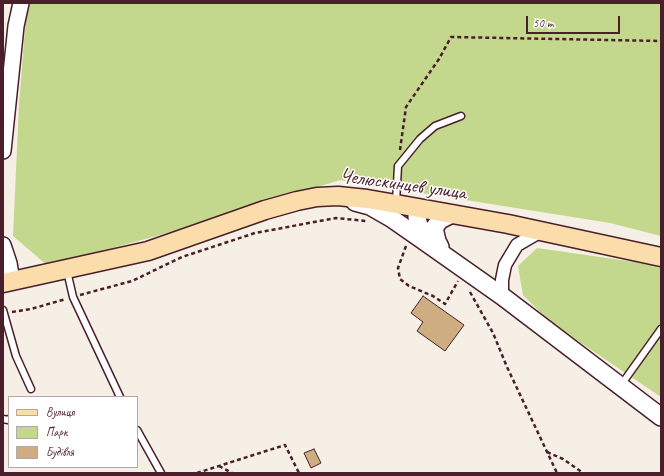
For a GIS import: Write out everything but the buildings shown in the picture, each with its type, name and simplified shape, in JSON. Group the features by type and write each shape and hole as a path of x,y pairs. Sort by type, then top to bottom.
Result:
{"main road":[{"name":"Челюскинцев улица","path":"8,282 148,251 265,210 297,201 317,197 338,196 367,199 452,214 541,231 661,257"},
{"path":"338,196 370,206 391,218 502,296 661,417"},
{"path":"418,208 417,217 419,226 446,256"},
{"path":"446,256 437,241 434,228 440,220 452,214"}],"street":[{"path":"3,151 16,26 21,3"},
{"path":"502,296 502,280 505,265 517,246 541,231"},
{"path":"3,245 9,263 8,282"}],"lane":[{"path":"396,204 398,166 420,139 435,126 461,116"},
{"path":"66,269 73,297 120,396"},
{"path":"4,312 16,356 31,389"},
{"path":"620,387 661,330"},
{"path":"138,432 160,473"}],"path":[{"path":"398,166 406,107 439,59 451,37 661,41"},
{"path":"4,312 31,309 132,280 182,257 255,233 336,218 368,222"},
{"path":"414,234 406,246 398,268 400,279 409,286 433,296 445,304 463,269"},
{"path":"463,269 464,280 494,333 507,366 546,452 558,473"},
{"path":"197,473 285,445 299,473"},
{"path":"546,452 563,459 582,473"},
{"path":"219,466 232,473"}],"green space":[{"path":"27,3 661,3 661,236 610,223 340,180 185,228 48,266 13,236 19,105"},
{"path":"537,248 635,262 661,268 661,397 550,322 523,295 518,266"}]}
